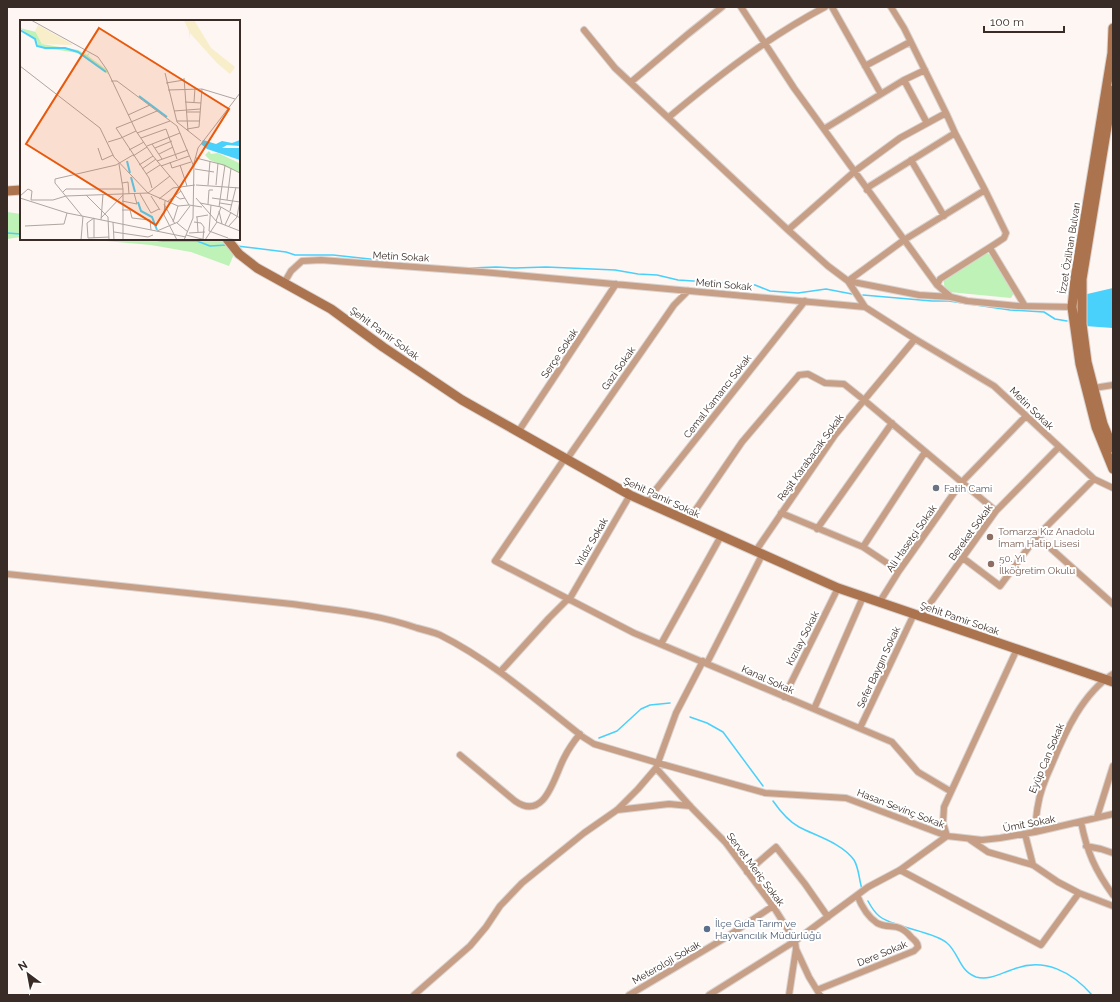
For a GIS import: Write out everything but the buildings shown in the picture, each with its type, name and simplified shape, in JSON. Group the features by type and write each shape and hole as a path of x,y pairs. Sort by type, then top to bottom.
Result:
{"street":[{"path":"631,82 722,7"},
{"path":"741,7 794,88 867,190 937,285 950,298"},
{"path":"669,117 712,81 764,43 825,7"},
{"path":"832,7 881,94"},
{"path":"891,7 925,70 955,133 986,190 1006,233 1004,238 990,248 940,278 937,285"},
{"name":"İzzet Özilhan Bulvarı","path":"1113,28 1112,53 1075,279 1072,307 1080,364 1092,413 1113,469"},
{"path":"584,30 615,68 788,230 828,266 848,280 865,307"},
{"path":"865,66 910,42"},
{"path":"824,129 904,80 925,70"},
{"path":"904,80 927,123"},
{"name":"İzzet Özilhan Bulvarı","path":"1113,90 1082,279 1082,324 1088,362 1103,424 1110,433 1113,448"},
{"path":"788,230 854,171 900,138 946,113"},
{"path":"867,190 870,186 955,133"},
{"path":"911,160 944,216"},
{"path":"7,191 20,190"},
{"path":"848,280 904,240 986,190"},
{"name":"Şehit Pamir Sokak","path":"228,240 239,254 257,268 331,309 383,347 462,400 630,495 838,588 1017,649 1111,678"},
{"path":"990,248 1024,306"},
{"name":"Metin Sokak","path":"284,283 290,271 302,261 321,260 468,271 865,307 994,386 1094,479 1113,488"},
{"path":"848,280 918,295 1024,306 1072,307"},
{"name":"Serçe Sokak","path":"518,432 616,284"},
{"name":"Gazi Sokak","path":"495,561 674,305 688,291"},
{"name":"Cemal Kamancı Sokak","path":"646,502 805,301"},
{"name":"Reşit Karabacak Sokak","path":"657,765 676,713 705,662 759,553 781,513 835,435 915,339"},
{"path":"688,522 742,442 799,375 808,374 825,383 844,384 996,511"},
{"path":"1094,388 1113,385"},
{"name":"Ali Hasetçi Sokak","path":"880,603 899,571 961,483 1026,416"},
{"path":"817,529 892,424"},
{"name":"Bereket Sokak","path":"918,615 963,558 996,511 1059,447"},
{"path":"863,547 925,452"},
{"path":"963,558 1000,586 1037,536 1094,479"},
{"name":"Yıldız Sokak","path":"500,672 549,618 568,600 630,495"},
{"path":"781,513 863,547 899,571"},
{"path":"661,644 721,536"},
{"path":"1037,536 1113,604"},
{"name":"Kanal Sokak","path":"495,561 634,633 892,742 918,772 950,791"},
{"path":"7,574 292,604 396,620 439,635 480,658 581,736 594,744 657,765 638,789 617,810 584,833 522,883 500,906 486,927 470,946 414,995"},
{"name":"Kızılay Sokak","path":"784,697 838,588"},
{"path":"814,709 862,597"},
{"name":"Sefer Baygın Sokak","path":"860,728 918,615"},
{"path":"709,995 795,941 868,887 900,870 947,836 943,823 944,807 950,791 1017,649"},
{"name":"Eyüp Can Sokak","path":"1035,832 1038,804 1044,782 1063,737 1080,707 1111,678"},
{"path":"460,755 515,801 531,807 536,805 548,793 564,757 581,736"},
{"name":"Hasan Sevinç Sokak","path":"657,765 765,793 846,798 947,836"},
{"name":"Servet Meriç Sokak","path":"657,765 690,806 726,843 773,906 795,941 796,949 818,992"},
{"path":"1097,818 1113,766"},
{"path":"617,810 669,804 690,806"},
{"name":"Ümit Sokak","path":"947,836 982,840 1025,834 1113,814"},
{"path":"1081,822 1086,846 1093,863 1113,895"},
{"path":"1025,834 1033,865"},
{"path":"967,838 988,852 1033,865 1058,882 1079,893 1113,906"},
{"path":"1086,846 1101,848 1113,853"},
{"path":"748,872 776,847 805,884 828,917"},
{"path":"900,870 1041,945 1079,893"},
{"name":"Dere Sokak","path":"818,992 914,951 918,947 917,942 904,930 878,924 863,906 857,895"},
{"name":"Meteroloji Sokak","path":"629,995 725,938 773,906"},
{"path":"789,995 796,949"}],"green space":[{"path":"7,212 20,214 20,237 7,239"},
{"path":"94,240 221,240 234,254 229,266 191,252 151,245"},
{"path":"987,253 990,255 1014,293 1011,298 949,292 946,289 944,280"}],"water":[{"path":"1113,288 1113,328 1085,326 1083,295"}],"waterway":[{"path":"7,233 20,234"},
{"path":"155,240 197,241 210,246 227,245"},
{"path":"237,246 286,252 295,255 333,255 388,262"},
{"path":"471,268 546,267 615,270 638,274 657,275 678,280 755,285 770,291 798,293 826,289 852,294"},
{"path":"863,295 949,301 1010,310 1044,312 1055,319 1067,321"},
{"path":"599,738 617,731 641,709 650,705 670,703"},
{"path":"690,717 707,723 723,732 763,786"},
{"path":"773,801 784,816 795,825 836,844 849,854 856,863 862,889"},
{"path":"868,901 879,916 896,924"},
{"path":"902,926 943,940 951,947 966,971 976,977 986,978 995,976 1025,966 1047,966 1057,969 1076,980 1092,995"}],"place":[{"name":"Fatih Cami","path":"936,488"},
{"name":"Tomarza Kız Anadolu İmam Hatip Lisesi","path":"990,537"},
{"name":"50. Yıl İlköğretim Okulu","path":"991,564"},
{"name":"İlçe Gıda Tarım ve Hayvancılık Müdürlüğü","path":"707,929"}]}
